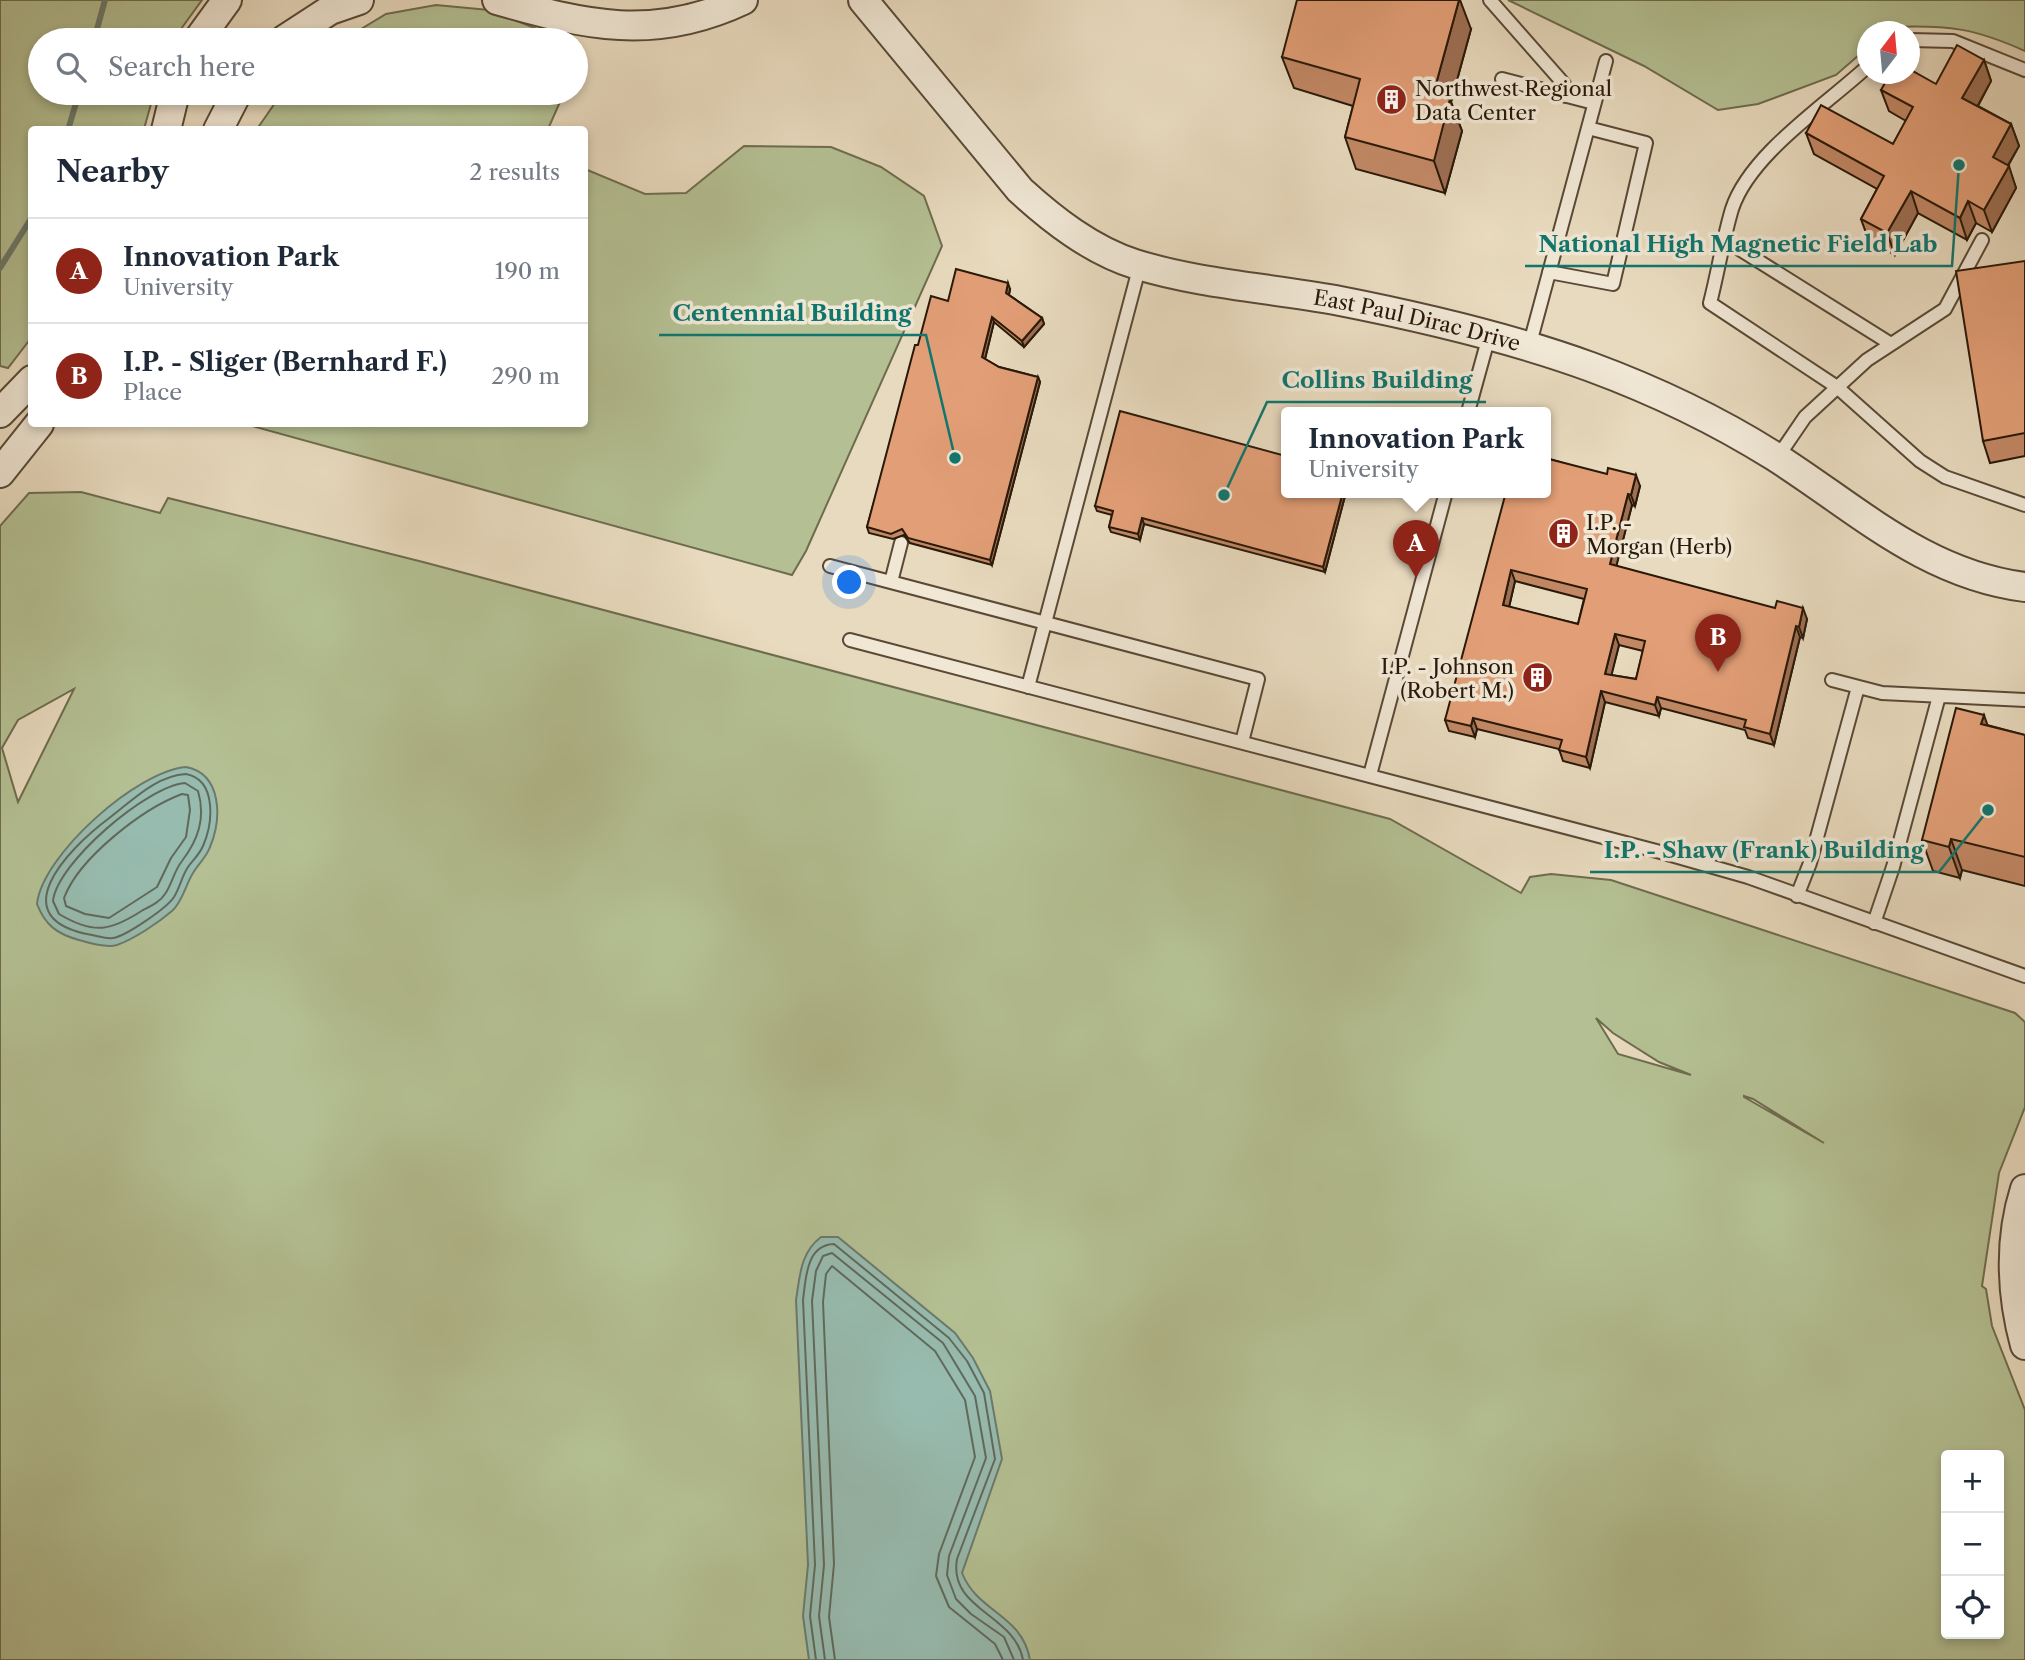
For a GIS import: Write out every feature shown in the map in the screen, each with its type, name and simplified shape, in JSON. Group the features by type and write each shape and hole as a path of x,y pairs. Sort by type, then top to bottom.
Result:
{"street":[{"path":"207,28 227,0"},
{"path":"302,28 330,10 359,0"},
{"path":"496,0 546,16 619,26 656,24 690,18 743,0"},
{"name":"East Paul Dirac Drive","path":"863,0 1020,190 1070,231 1099,248 1140,265 1175,274 1404,314 1529,346 1662,394 1718,422 1777,458 1862,519 1928,559 1968,575 2025,587"},
{"path":"167,126 172,105"},
{"path":"220,126 231,105"},
{"path":"0,413 28,384"},
{"path":"0,473 37,427"},
{"path":"2025,1189 2016,1226 2014,1260 2016,1296 2025,1345"}],"lane":[{"path":"1490,0 1564,84 1566,96"},
{"path":"1920,40 1953,41 2025,71"},
{"path":"1529,346 1606,61"},
{"path":"1857,75 1780,144 1750,175 1733,207 1710,303 1838,387 1920,461 1945,477 2025,505"},
{"path":"1502,79 1594,103"},
{"path":"1549,272 1613,285 1646,143 1588,128"},
{"path":"1725,240 1891,344"},
{"path":"1777,458 1805,417 1867,360 1945,309 1982,240"},
{"path":"1028,687 1140,265"},
{"path":"1469,407 1489,336"},
{"path":"1370,775 1444,498"},
{"path":"891,582 901,543"},
{"path":"830,566 1258,679 1242,743"},
{"path":"850,640 1664,853 1797,896 2025,976"},
{"path":"1832,680 1881,693 2025,700"},
{"path":"1797,896 1810,863 1858,687"},
{"path":"1874,923 1893,867 1939,696"}],"green space":[{"path":"0,0 202,0 182,28 28,28 28,105 151,105 145,126 28,126 28,342 8,368 0,366"},
{"path":"1508,0 2025,0 2025,51 1975,33 1920,27 1920,21 1857,21 1857,57 1836,75 1758,104 1718,110 1644,66"},
{"path":"436,5 489,10 535,28 363,28 386,14"},
{"path":"274,105 559,105 549,126 259,126"},
{"path":"744,146 831,147 881,167 924,196 942,246 806,551 792,575 256,427 588,427 588,170 645,194 686,193"},
{"path":"81,492 160,513 168,498 423,562 1390,819 1521,893 1530,877 1551,874 1611,880 2015,1013 2025,1022 2025,1107 1999,1173 1982,1286 1986,1289 1992,1326 2025,1410 2025,1660 0,1660 0,526 29,493","holes":["74,689 18,802 2,748 18,720","1596,1018 1613,1033 1659,1062 1691,1075 1618,1054","1744,1097 1753,1099 1824,1143"]}],"water":[{"path":"186,767 207,778 213,788 217,811 214,836 208,851 193,873 176,907 146,930 113,946 79,940 53,928 37,904 43,884 73,840 119,799 143,783 166,772"},
{"path":"821,1237 838,1237 955,1333 973,1358 990,1391 1002,1459 962,1573 978,1597 1018,1633 1030,1660 809,1660 803,1616 808,1565 796,1300 805,1258"}],"building":[{"name":"Northwest Regional Data Center","path":"1297,0 1459,0 1433,95 1450,99 1434,161 1345,137 1360,79 1282,57"},
{"path":"1957,45 1984,60 1962,98 2011,124 1993,157 2009,166 1984,210 1968,201 1960,218 1911,191 1887,233 1861,219 1884,176 1806,133 1821,105 1893,144 1913,107 1881,90 1884,84 1920,84 1920,75 1936,84"},
{"path":"2025,261 2025,433 1983,441 1956,271"},
{"path":"956,269 1008,283 1006,293 1042,318 1022,341 992,317 982,357 999,367 1038,377 990,560 908,538 902,529 891,534 867,527 915,345 918,345 931,296 948,301"},
{"path":"1120,411 1281,455 1281,498 1341,498 1323,567 1142,518 1138,534 1109,527 1113,511 1095,506"},
{"path":"1551,460 1607,474 1608,468 1636,475 1631,495 1628,494 1610,564 1775,608 1777,601 1803,608 1799,627 1796,626 1770,734 1744,727 1746,720 1657,697 1655,705 1601,691 1586,757 1559,750 1562,740 1473,718 1471,726 1445,720 1504,498 1551,498","holes":["1511,570 1587,589 1578,624 1503,605","1615,634 1645,641 1636,679 1605,674"]},
{"path":"1956,708 1984,715 1981,724 2025,735 2025,857 1951,839 1949,847 1922,840"}],"waterway":[{"path":"97,28 105,0"},
{"path":"69,126 75,105"},
{"path":"0,268 28,223"}],"place":[{"name":"Northwest Regional Data Center","path":"1392,100"},
{"name":"National High Magnetic Field Lab","path":"1959,165"},
{"name":"Centennial Building","path":"955,458"},
{"name":"Collins Building","path":"1224,495"},
{"name":"I.P. - Morgan (Herb)","path":"1563,534"},
{"name":"Innovation Park","path":"1416,578"},
{"name":"I.P. - Sliger (Bernhard F.)","path":"1718,672"},
{"name":"I.P. - Johnson (Robert M.)","path":"1537,678"},
{"name":"I.P. - Shaw (Frank) Building","path":"1988,810"}]}
